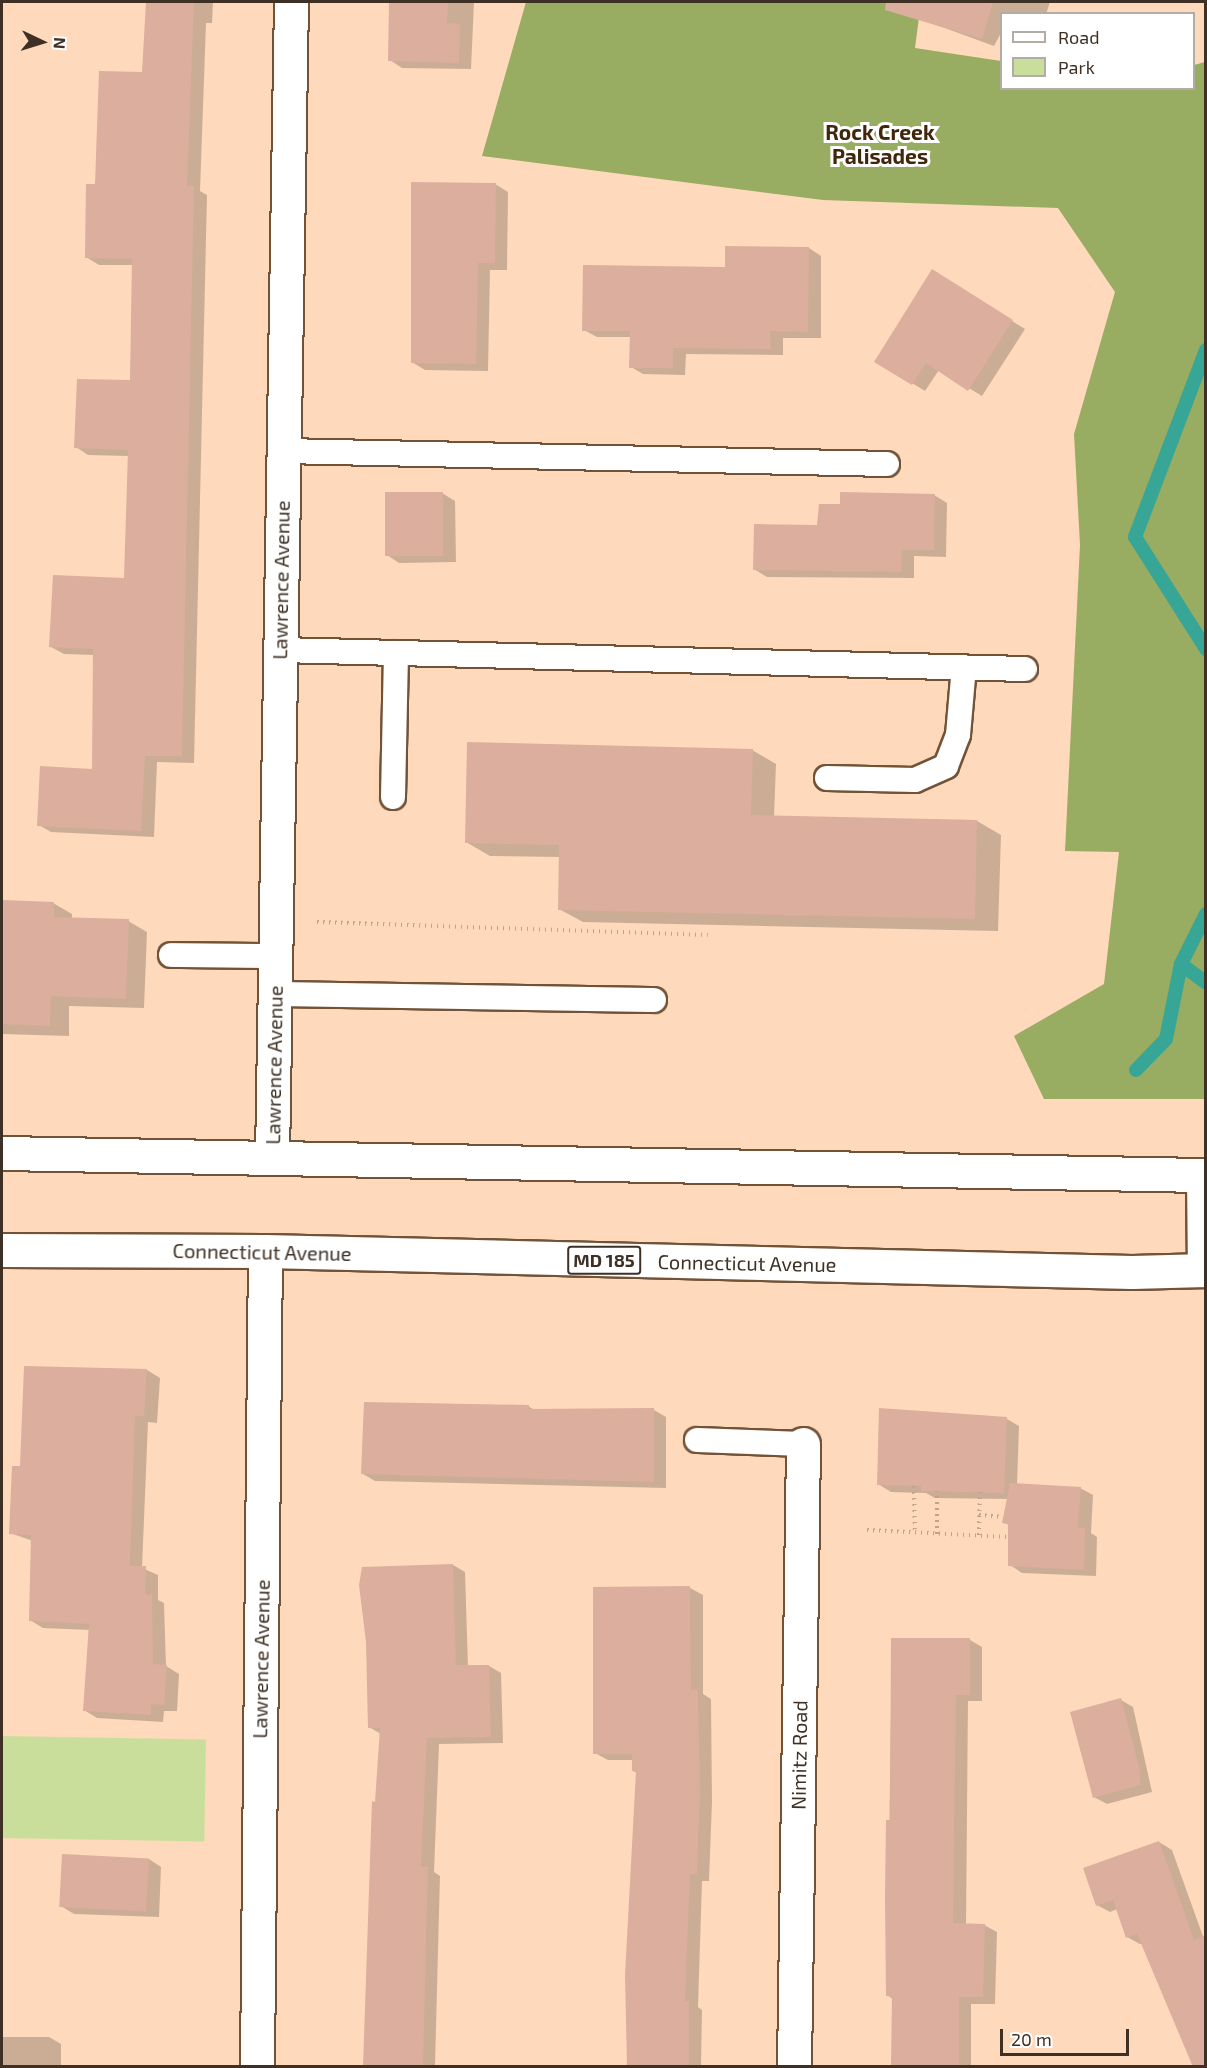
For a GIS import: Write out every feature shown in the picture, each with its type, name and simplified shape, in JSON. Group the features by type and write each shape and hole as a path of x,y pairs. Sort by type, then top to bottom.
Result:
{"street":[{"name":"Lawrence Avenue","path":"272,1158 291,2"},
{"path":"2,1153 820,1165 1204,1175 1205,1270"},
{"name":"Connecticut Avenue","path":"2,1250 265,1251 1120,1272 1205,1270"},
{"name":"Lawrence Avenue","path":"257,2067 265,1251"},
{"name":"Nimitz Road","path":"794,2067 803,1444"}],"lane":[{"path":"284,451 887,464"},
{"path":"280,650 1025,669"},
{"path":"393,797 396,653"},
{"path":"826,778 915,780 946,765 958,735 964,667"},
{"path":"171,955 275,956"},
{"path":"275,994 654,1000"},
{"path":"697,1440 803,1444"}],"path":[{"path":"317,922 708,935"},
{"path":"914,1486 915,1532"},
{"path":"937,1534 938,1491"},
{"path":"979,1536 980,1492"},
{"path":"980,1515 1003,1517"},
{"path":"867,1530 1008,1537"}],"green space":[{"path":"526,2 921,2 915,48 1000,61 1000,90 1195,90 1195,65 1205,62 1205,1099 1044,1099 1014,1036 1104,984 1119,852 1065,851 1080,545 1074,434 1115,292 1058,208 823,200 482,156"},
{"path":"2,1736 206,1740 204,1842 2,1838"}],"building":[{"path":"146,2 194,2 187,186 194,186 182,756 145,756 141,831 37,826 40,766 92,769 93,649 49,647 53,575 124,578 128,450 74,448 77,379 130,380 132,259 85,258 86,184 95,184 99,71 142,72"},
{"path":"389,2 448,2 447,23 460,24 459,63 388,61"},
{"path":"886,2 993,2 982,39 885,10"},
{"path":"411,182 496,183 495,263 478,263 476,364 411,363"},
{"path":"725,246 809,247 808,332 770,331 771,349 673,348 673,368 629,368 630,331 582,331 583,265 725,267"},
{"path":"932,269 1013,320 968,391 926,363 912,385 874,362"},
{"path":"385,492 443,492 443,556 385,556"},
{"path":"840,492 935,494 934,550 902,550 901,572 753,570 754,524 817,525 819,504 840,504"},
{"path":"467,742 753,749 751,815 977,820 975,919 558,910 559,845 465,843"},
{"path":"2,900 54,902 54,917 129,919 126,999 51,996 50,1026 2,1024"},
{"path":"24,1366 147,1369 144,1416 135,1416 130,1566 146,1566 145,1594 152,1595 153,1664 167,1665 164,1705 151,1704 151,1715 83,1711 89,1624 29,1621 31,1535 9,1534 12,1466 20,1466"},
{"path":"364,1402 529,1405 528,1409 654,1408 654,1482 361,1474"},
{"path":"879,1408 1007,1417 1004,1493 921,1491 921,1486 877,1485"},
{"path":"1010,1483 1081,1487 1078,1527 1085,1528 1084,1570 1008,1566 1008,1524 1002,1523"},
{"path":"453,1564 456,1665 489,1665 491,1737 427,1738 421,1867 428,1867 423,2067 363,2067 372,1801 375,1802 380,1728 368,1728 366,1642 359,1585 362,1567"},
{"path":"690,1586 691,1690 698,1690 700,1794 697,1874 690,1874 685,2001 689,2001 689,2067 627,2067 625,1975 636,1771 632,1771 632,1754 593,1754 593,1587"},
{"path":"891,1638 970,1638 970,1695 956,1695 953,1923 985,1924 983,1997 959,1997 959,2067 891,2067 892,1996 886,1996 885,1897 886,1820 890,1820"},
{"path":"1121,1698 1140,1771 1140,1785 1093,1798 1070,1712"},
{"path":"1159,1841 1194,1940 1206,1935 1206,2067 1193,2067 1137,1934 1126,1938 1113,1900 1096,1906 1083,1868"},
{"path":"62,1854 149,1859 146,1911 59,1907"}],"waterway":[{"path":"1206,350 1135,537 1206,649"},
{"path":"1206,914 1181,964 1206,983"},
{"path":"1136,1070 1166,1039 1181,964"}],"district":[{"name":"Rock Creek Palisades","path":"880,144"}]}
